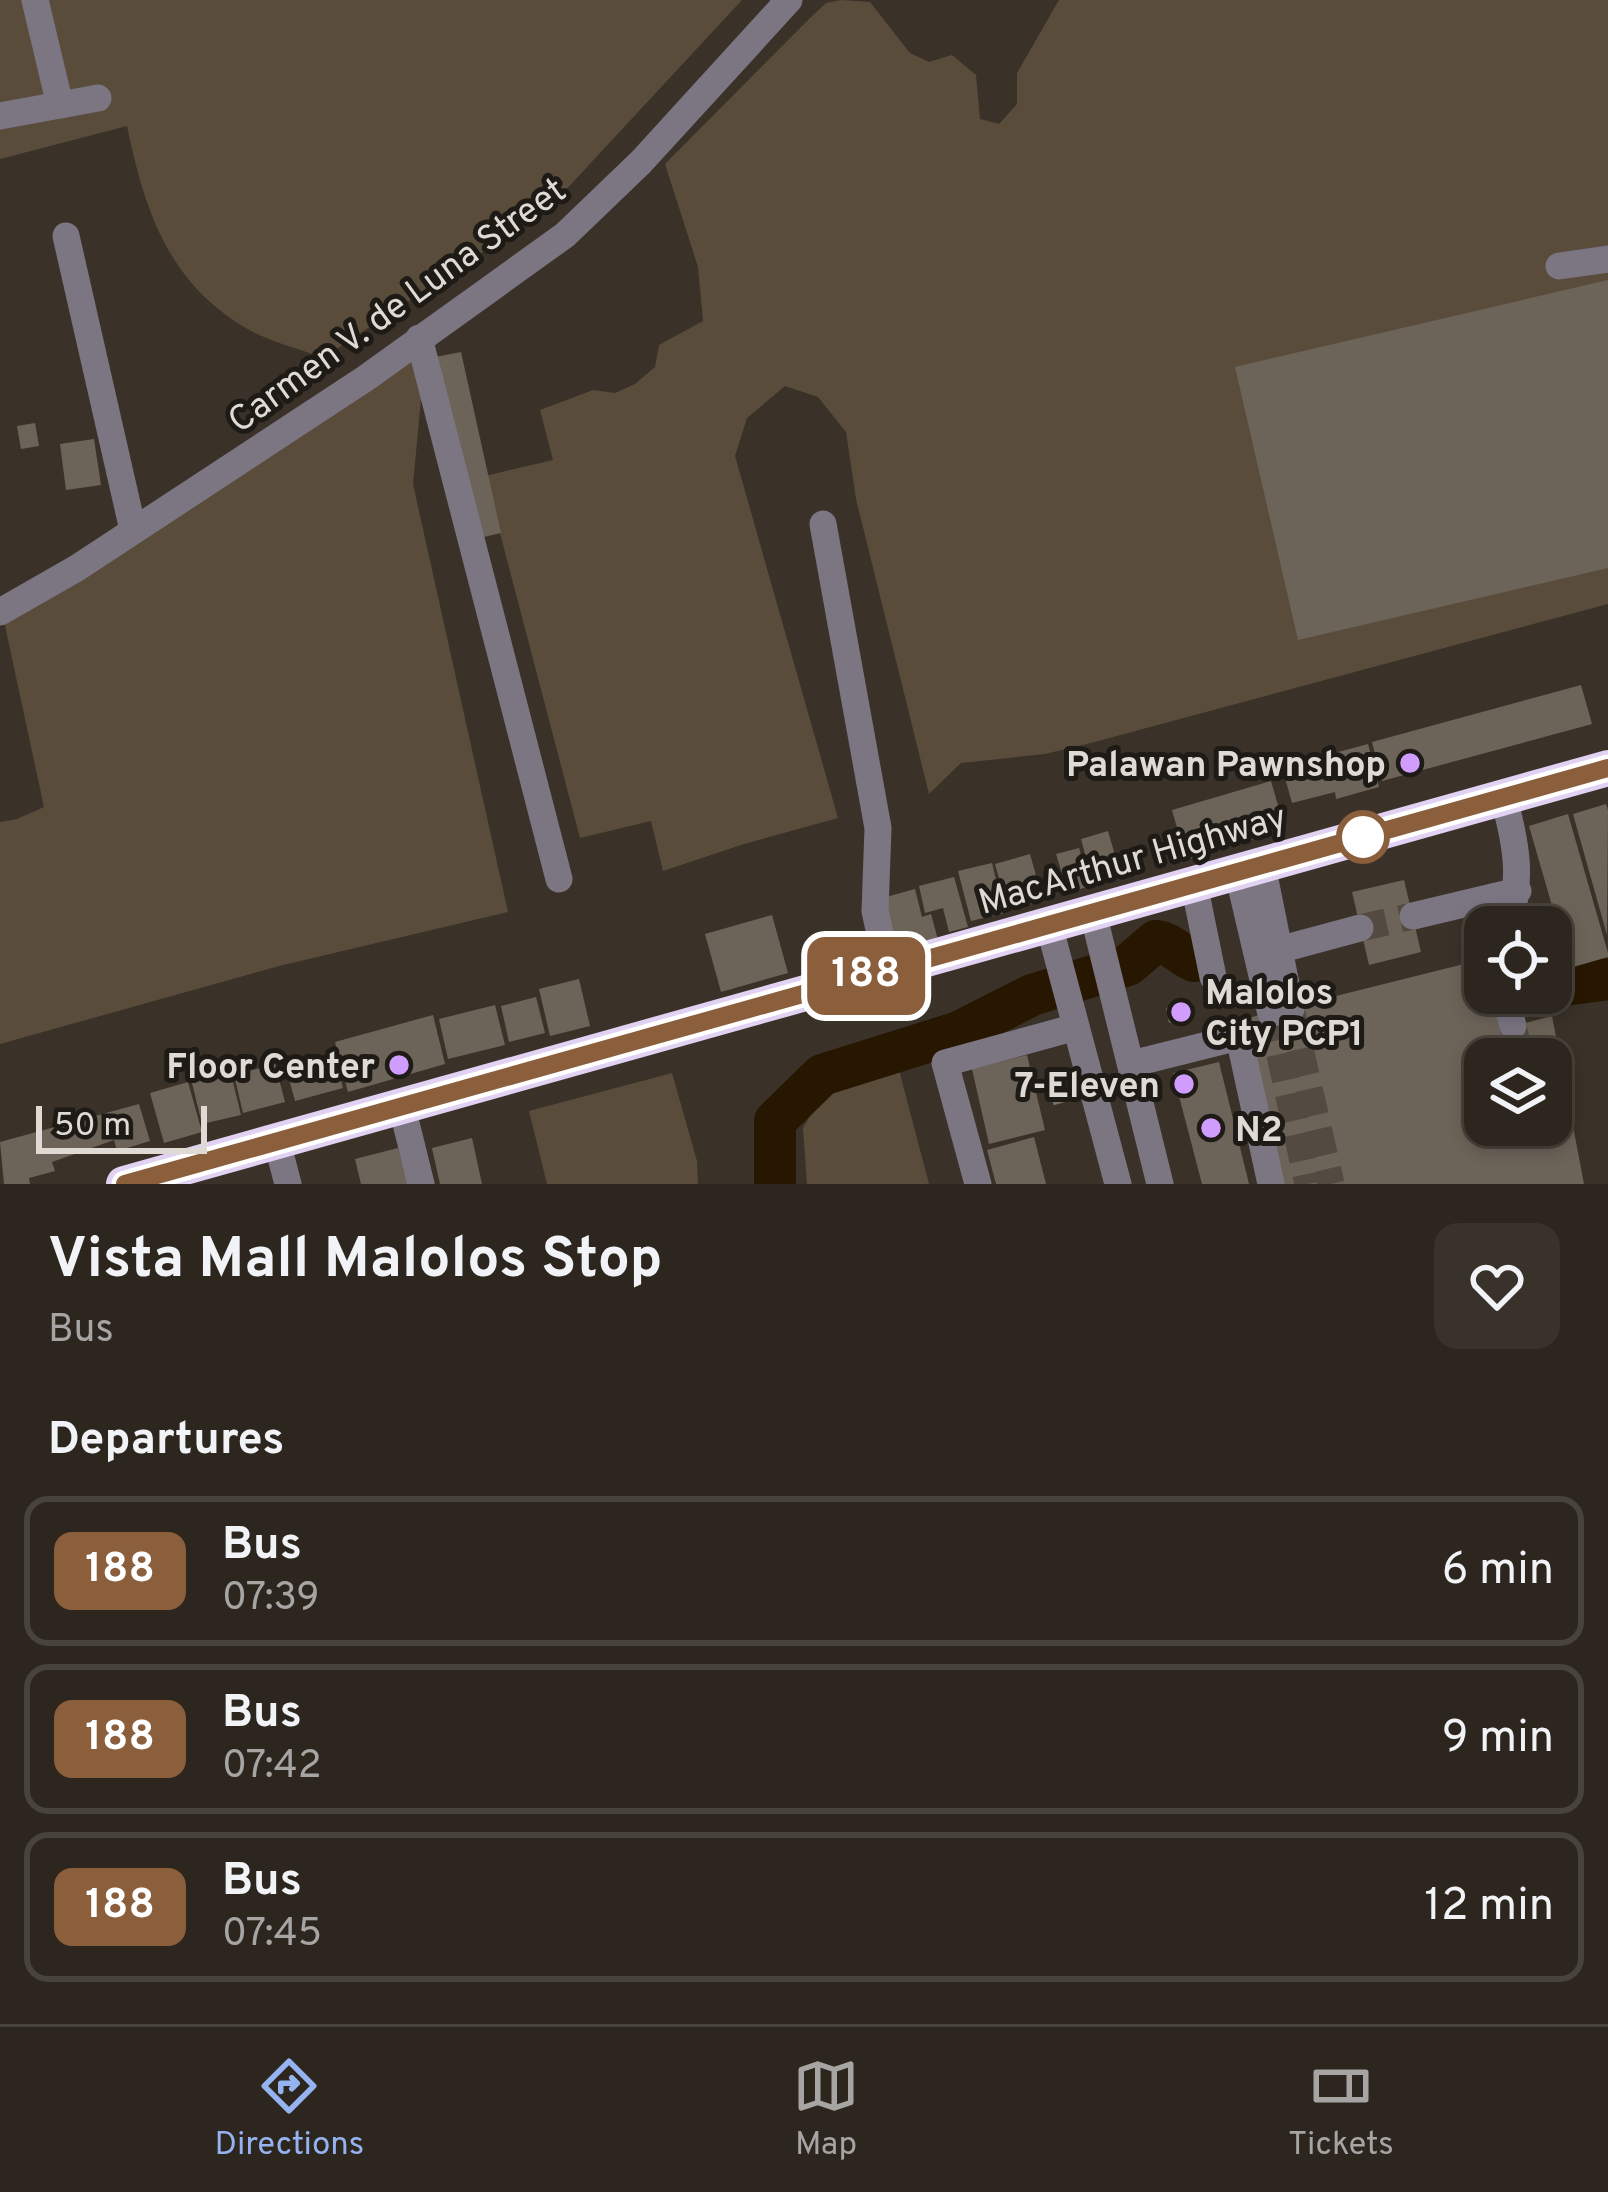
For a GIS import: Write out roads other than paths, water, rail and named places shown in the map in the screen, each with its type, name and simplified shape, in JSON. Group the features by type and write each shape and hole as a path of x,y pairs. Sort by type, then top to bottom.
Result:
{"highway":[{"name":"MacArthur Highway","path":"147,1180 1049,925 1098,930 1194,884 1608,768"}],"street":[{"path":"35,0 60,105"},
{"name":"Carmen V. de Luna Street","path":"0,612 77,568 366,378 566,236 789,0"},
{"path":"0,116 98,98"},
{"path":"66,236 133,530"},
{"path":"1559,266 1608,260"},
{"path":"419,338 559,879"},
{"path":"824,524 878,828 875,911 888,970"},
{"path":"1504,798 1518,854 1515,906"},
{"path":"1250,869 1281,1011"},
{"path":"1194,884 1213,977"},
{"path":"1413,916 1519,891"},
{"path":"1049,925 1118,1184"},
{"path":"1269,953 1360,928"},
{"path":"1098,930 1160,1184"},
{"path":"1510,1014 1513,1026"},
{"path":"978,1184 945,1063 1074,1018"},
{"path":"1131,1064 1240,1037 1270,1184"},
{"path":"402,1107 421,1184"},
{"path":"277,1142 288,1184"}],"waterway":[{"path":"775,1184 775,1121 822,1075 959,1032 1032,995 1128,965 1156,941 1194,961"},
{"path":"1572,984 1608,979"}],"tunnel":[{"path":"1360,928 1413,916"},
{"path":"1291,1009 1331,1184"},
{"path":"1271,1014 1308,1184"},
{"path":"1513,1026 1516,1038"}],"place":[{"name":"Palawan Pawnshop","path":"1410,763"},
{"name":"Malolos City PCP1","path":"1181,1012"},
{"name":"Floor Center","path":"399,1065"},
{"name":"7-Eleven","path":"1184,1084"},
{"name":"N2","path":"1211,1128"}]}
